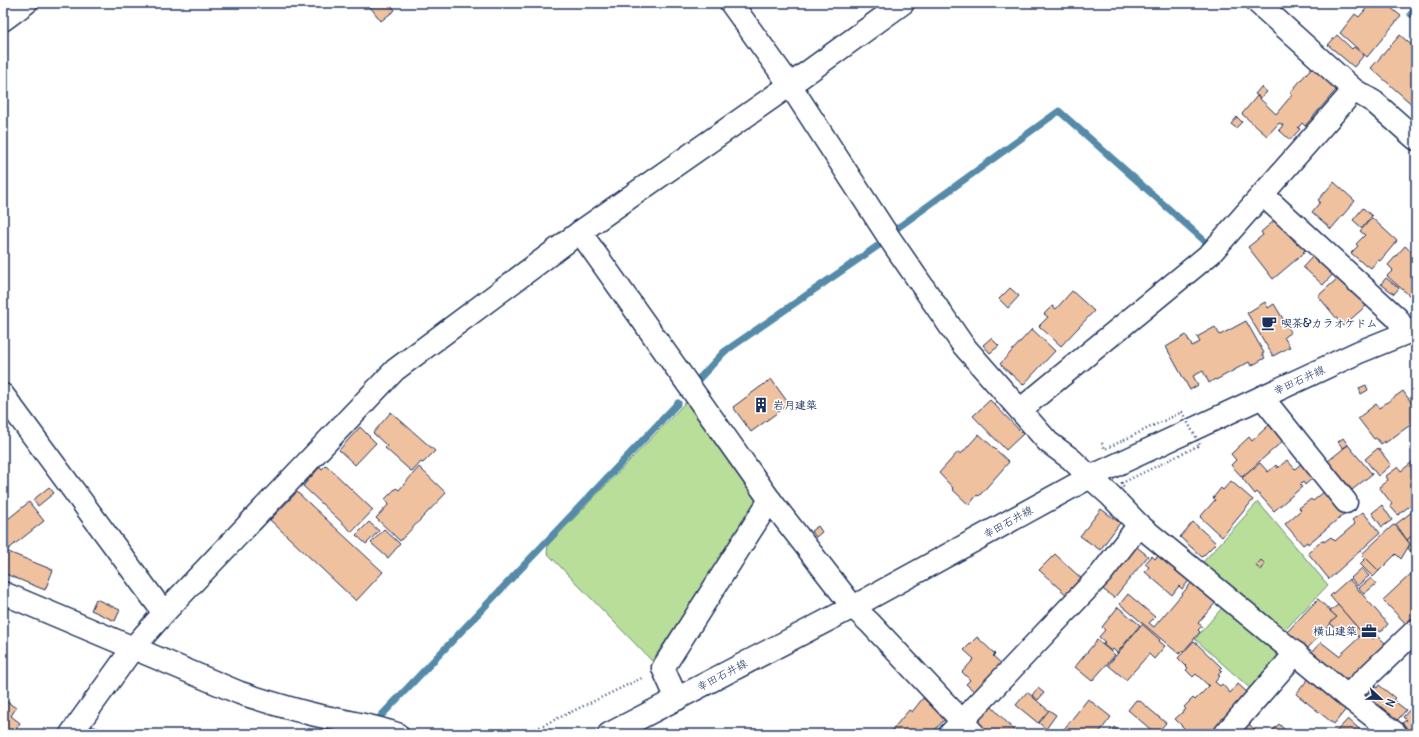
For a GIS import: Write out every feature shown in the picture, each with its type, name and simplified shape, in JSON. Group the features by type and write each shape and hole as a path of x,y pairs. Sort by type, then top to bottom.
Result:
{"street":[{"path":"3,20 26,3"},
{"path":"731,3 790,85 890,240 962,345 1048,442 1071,460 1111,496 1139,525 1347,696 1396,734"},
{"path":"70,734 133,648 164,613 395,370 580,232 790,85 903,3"},
{"path":"1258,3 1354,90 1374,102 1416,139"},
{"path":"1020,410 1212,252 1354,90"},
{"path":"1263,195 1411,331"},
{"path":"580,232 770,500 853,607 870,623 962,730 1101,574 1139,525"},
{"name":"幸田石井線","path":"609,734 853,607 1090,477 1359,352 1411,331"},
{"path":"3,395 164,613"},
{"path":"1262,397 1346,502"},
{"path":"677,699 663,668 770,500"},
{"path":"3,593 240,693 315,715 360,724 396,734"},
{"path":"1347,696 1416,630"},
{"path":"1225,734 1296,653"}],"path":[{"path":"1102,444 1105,449 1182,412 1200,445 1122,483 1124,489"},
{"path":"524,734 663,668"}],"green space":[{"path":"688,400 760,500 652,661 547,553 548,545"},
{"path":"1258,502 1328,585 1283,632 1202,563"},
{"path":"1227,602 1284,651 1254,692 1195,639"}],"building":[{"path":"367,3 389,3 395,10 381,21"},
{"path":"1371,3 1385,3 1401,16 1367,57 1340,33 1355,14 1359,17"},
{"path":"1337,35 1352,49 1354,47 1364,55 1354,67 1328,45"},
{"path":"1400,35 1416,49 1416,108 1371,68"},
{"path":"1312,67 1337,89 1305,126 1302,123 1298,128 1300,129 1290,140 1279,130 1283,125 1279,123 1267,136 1242,114 1257,96 1276,114 1292,95 1290,93"},
{"path":"1261,87 1267,92 1261,98 1255,94"},
{"path":"1237,117 1242,122 1236,128 1231,124"},
{"path":"1334,182 1355,201 1331,229 1312,212 1320,202 1318,200"},
{"path":"1363,208 1372,216 1362,228 1353,220"},
{"path":"1372,218 1397,241 1380,261 1378,260 1371,268 1367,265 1366,266 1351,253 1358,246 1356,244 1365,235 1360,231"},
{"path":"1275,220 1297,244 1300,241 1306,249 1303,252 1304,253 1273,279 1248,247 1263,235 1261,232"},
{"path":"1405,246 1416,256 1416,289 1410,296 1387,276 1393,270 1388,265"},
{"path":"1315,254 1335,272 1323,285 1303,267"},
{"path":"1338,278 1351,293 1354,290 1367,305 1343,326 1318,296"},
{"path":"1386,278 1399,288 1394,294 1381,284"},
{"path":"1010,288 1019,296 1008,308 999,299"},
{"path":"1072,291 1094,311 1061,346 1039,326 1048,317 1044,314 1052,306 1056,309"},
{"name":"喫茶&カラオケドム","path":"1265,302 1268,308 1274,304 1291,332 1284,337 1290,347 1273,356 1247,313"},
{"path":"1246,321 1264,353 1262,354 1265,358 1251,366 1249,362 1209,383 1203,371 1193,376 1198,385 1190,390 1166,347 1186,335 1192,346 1200,342 1197,337 1215,327 1220,335"},
{"path":"1032,329 1055,351 1023,385 1000,364"},
{"path":"991,338 999,346 990,353 983,345"},
{"name":"岩月建築","path":"771,379 789,404 751,432 733,407"},
{"path":"1366,385 1368,390 1361,394 1359,388"},
{"path":"1403,391 1416,409 1416,421 1385,443 1385,441 1381,444 1376,438 1374,439 1358,418 1376,404 1379,408"},
{"path":"990,400 1023,434 1006,450 973,416"},
{"path":"391,412 435,451 423,463 421,462 412,472 385,448 387,446 373,433"},
{"path":"1271,423 1285,439 1242,477 1231,465 1236,460 1231,454 1249,437 1252,441"},
{"path":"360,427 376,443 355,465 339,450"},
{"path":"979,434 1009,462 969,505 952,489 953,488 939,473 958,452 961,454"},
{"path":"1343,438 1348,445 1343,448 1338,442"},
{"path":"1348,445 1372,474 1352,490 1328,461"},
{"path":"1378,448 1391,465 1378,476 1365,459"},
{"path":"1416,459 1416,501 1398,515 1390,506 1392,504 1379,487 1388,480 1386,476 1398,467 1401,471"},
{"path":"1287,460 1295,469 1304,461 1316,475 1305,485 1303,482 1300,485 1302,487 1274,511 1257,492 1255,494 1242,478 1260,463 1268,472 1276,465 1278,468"},
{"path":"326,465 373,510 352,532 303,486 320,467 322,469"},
{"path":"419,467 446,493 400,541 376,518 389,504 384,500 396,488 399,490"},
{"path":"1231,481 1253,500 1222,537 1200,517 1215,500 1213,498 1221,488 1223,490"},
{"path":"49,487 54,493 38,506 33,500"},
{"path":"1325,491 1344,514 1308,544 1307,542 1303,545 1285,524 1301,510 1299,508 1311,499 1313,501"},
{"path":"297,492 383,572 356,601 270,520"},
{"path":"29,502 44,521 6,551 53,570 45,590 3,573 3,523"},
{"path":"1382,505 1392,520 1382,527 1372,513"},
{"path":"1101,509 1120,523 1100,550 1080,536"},
{"path":"1413,511 1416,515 1416,532 1407,540 1396,524"},
{"path":"1363,512 1380,533 1329,579 1308,553 1323,540 1324,542 1331,537 1335,541 1355,524 1352,520"},
{"path":"369,522 379,531 366,544 356,535"},
{"path":"1193,522 1216,543 1202,557 1180,537"},
{"path":"1395,525 1410,544 1401,559 1396,554 1379,571 1362,554 1392,526"},
{"path":"818,526 822,532 816,537 811,531"},
{"path":"384,529 400,544 388,558 371,543"},
{"path":"1416,532 1416,559 1408,548 1410,544 1407,540"},
{"path":"1132,543 1148,556 1114,598 1099,586"},
{"path":"1162,552 1193,576 1182,589 1179,586 1172,595 1145,572 1149,567 1145,564 1152,556 1155,559"},
{"path":"1055,554 1084,581 1069,597 1039,570"},
{"path":"1366,558 1379,571 1373,577 1360,564"},
{"path":"1261,560 1265,564 1261,570 1256,566"},
{"path":"1362,568 1369,576 1357,586 1351,578"},
{"path":"1412,573 1414,575 1416,573 1416,621 1409,627 1383,600"},
{"path":"1371,578 1376,584 1364,594 1359,588"},
{"name":"横山建築","path":"1349,579 1388,624 1381,632 1378,630 1371,637 1373,639 1377,635 1386,644 1350,682 1344,683 1311,653 1321,642 1339,656 1363,634 1330,596"},
{"path":"1193,581 1217,601 1198,623 1202,626 1198,630 1200,632 1183,652 1182,651 1179,654 1120,604 1128,594 1155,617 1149,623 1154,627"},
{"path":"96,599 120,610 115,621 91,610"},
{"path":"1318,599 1337,617 1305,651 1286,633"},
{"path":"1338,605 1363,634 1359,637 1353,630 1346,636 1339,627 1336,630 1330,623 1337,617 1330,611"},
{"path":"1118,607 1140,625 1117,653 1113,649 1111,651 1103,644 1105,642 1099,637 1105,630 1102,627"},
{"path":"1142,624 1165,646 1154,659 1149,654 1126,680 1108,665"},
{"path":"977,637 995,654 993,656 1003,665 976,693 966,684 970,680 962,672 974,659 964,650"},
{"path":"1097,640 1115,655 1092,681 1075,667"},
{"path":"1194,641 1222,668 1220,669 1222,671 1218,675 1220,676 1215,682 1220,686 1222,684 1230,693 1238,684 1249,694 1212,734 1190,734 1175,719 1186,709 1184,707 1193,698 1195,700 1209,686 1196,674 1193,677 1186,670 1188,668 1178,658"},
{"path":"1309,678 1347,708 1334,724 1296,694"},
{"path":"1379,685 1395,698 1393,700 1406,710 1394,724 1363,699 1374,686 1377,688"},
{"path":"1038,688 1044,693 1038,700 1032,695"},
{"path":"1027,692 1049,711 1038,723 1016,705"},
{"path":"923,698 945,719 931,734 896,734 892,730 909,710 912,712"},
{"path":"3,699 16,708 11,716 20,723 13,734 3,734"},
{"path":"1088,699 1111,717 1098,734 1071,734 1064,729"},
{"path":"1136,700 1139,702 1140,701 1166,723 1156,734 1128,710"},
{"path":"1416,703 1416,734 1411,734 1400,725 1406,720 1403,717"},
{"path":"989,704 1018,734 987,734 973,719"},
{"path":"1049,710 1056,715 1046,729 1039,723"},
{"path":"1348,719 1365,734 1334,734"},
{"path":"1249,724 1259,734 1240,734"},
{"path":"1279,724 1289,734 1269,734"},
{"path":"1114,727 1121,733 1107,734"}],"waterway":[{"path":"1411,14 1416,8"},
{"path":"896,229 1059,111 1207,243"},
{"path":"696,382 724,352 882,243"},
{"path":"381,716 678,403"},
{"path":"92,729 105,734"}],"place":[{"name":"喫茶&カラオケドム","path":"1269,323"},
{"name":"岩月建築","path":"761,405"},
{"name":"横山建築","path":"1369,631"}]}
